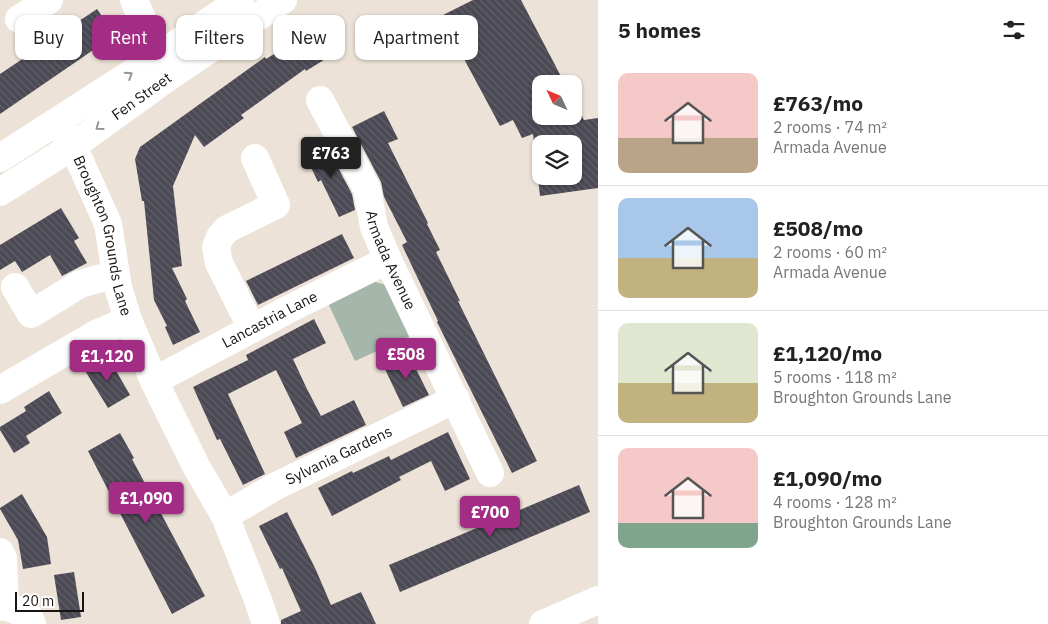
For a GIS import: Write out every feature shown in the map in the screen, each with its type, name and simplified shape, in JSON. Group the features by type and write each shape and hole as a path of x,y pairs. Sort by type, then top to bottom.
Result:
{"street":[{"path":"25,15 49,0"},
{"path":"134,0 147,31 167,64"},
{"name":"Fen Street","path":"0,192 73,146 240,0"},
{"name":"Fen Street","path":"0,158 57,122 283,0"},
{"name":"Armada Avenue","path":"320,100 367,189 374,227 388,260 490,473"},
{"name":"Broughton Grounds Lane","path":"57,122 73,146 108,224 118,287 128,320 154,381 196,466 225,516 266,624"},
{"path":"252,329 219,263 216,247 220,237 227,229 276,205 255,158"},
{"name":"Lancastria Lane","path":"154,381 291,308 388,260"},
{"path":"15,287 30,314 80,284 116,274"},
{"path":"0,390 96,334 128,320"},
{"name":"Sylvania Gardens","path":"225,516 276,486 456,399"},
{"path":"0,552 3,558 2,606 28,615 32,624"},
{"path":"543,624 573,618 598,600"}],"green space":[{"path":"368,280 394,287 415,334 355,361 327,301"}],"building":[{"path":"473,0 521,0 560,75 532,75 532,125 582,125 582,116 584,120 598,118 598,188 540,196 539,185 582,185 582,135 533,134 522,138 513,120 500,126 465,60 478,60 478,15 443,15"},
{"path":"97,9 101,15 92,15 92,51 82,58 82,19"},
{"path":"273,55 273,60 324,60 306,71 305,69 241,115 244,118 204,147 195,135 173,186 182,266 172,268 200,332 173,345 165,327 167,326 154,300 144,201 142,201 135,159 140,147 265,57 266,59"},
{"path":"21,60 79,60 0,114 0,74"},
{"path":"384,111 398,139 388,143 440,250 436,252 460,301 458,301 537,461 512,473 437,322 402,245 407,242 384,197 381,182 352,127"},
{"path":"325,143 352,194 355,210 339,217 321,180 318,182 304,153"},
{"path":"61,208 79,238 74,241 87,263 62,276 50,255 22,272 15,261 0,270 0,245"},
{"path":"342,234 354,258 258,305 246,281"},
{"path":"314,319 326,343 293,359 306,387 321,416 354,400 366,425 296,458 284,432 302,423 276,370 228,394 265,474 243,485 220,439 217,440 193,387 248,360 246,355"},
{"path":"408,353 429,395 403,407 383,365"},
{"path":"107,355 130,395 108,408 84,369"},
{"path":"49,391 62,413 26,436 30,443 14,453 0,427 26,411 24,407"},
{"path":"448,432 470,479 445,491 431,461 399,477 401,480 332,516 318,488 352,471 353,473 389,456 391,460"},
{"path":"120,433 205,596 172,614 88,451"},
{"path":"579,485 590,512 400,592 389,565"},
{"path":"22,494 47,537 51,564 23,569 18,540 0,509"},
{"path":"287,512 331,605 361,592 376,624 281,624 281,620 301,611 282,568 280,569 259,526"},
{"path":"74,572 81,617 61,620 54,575"}]}
